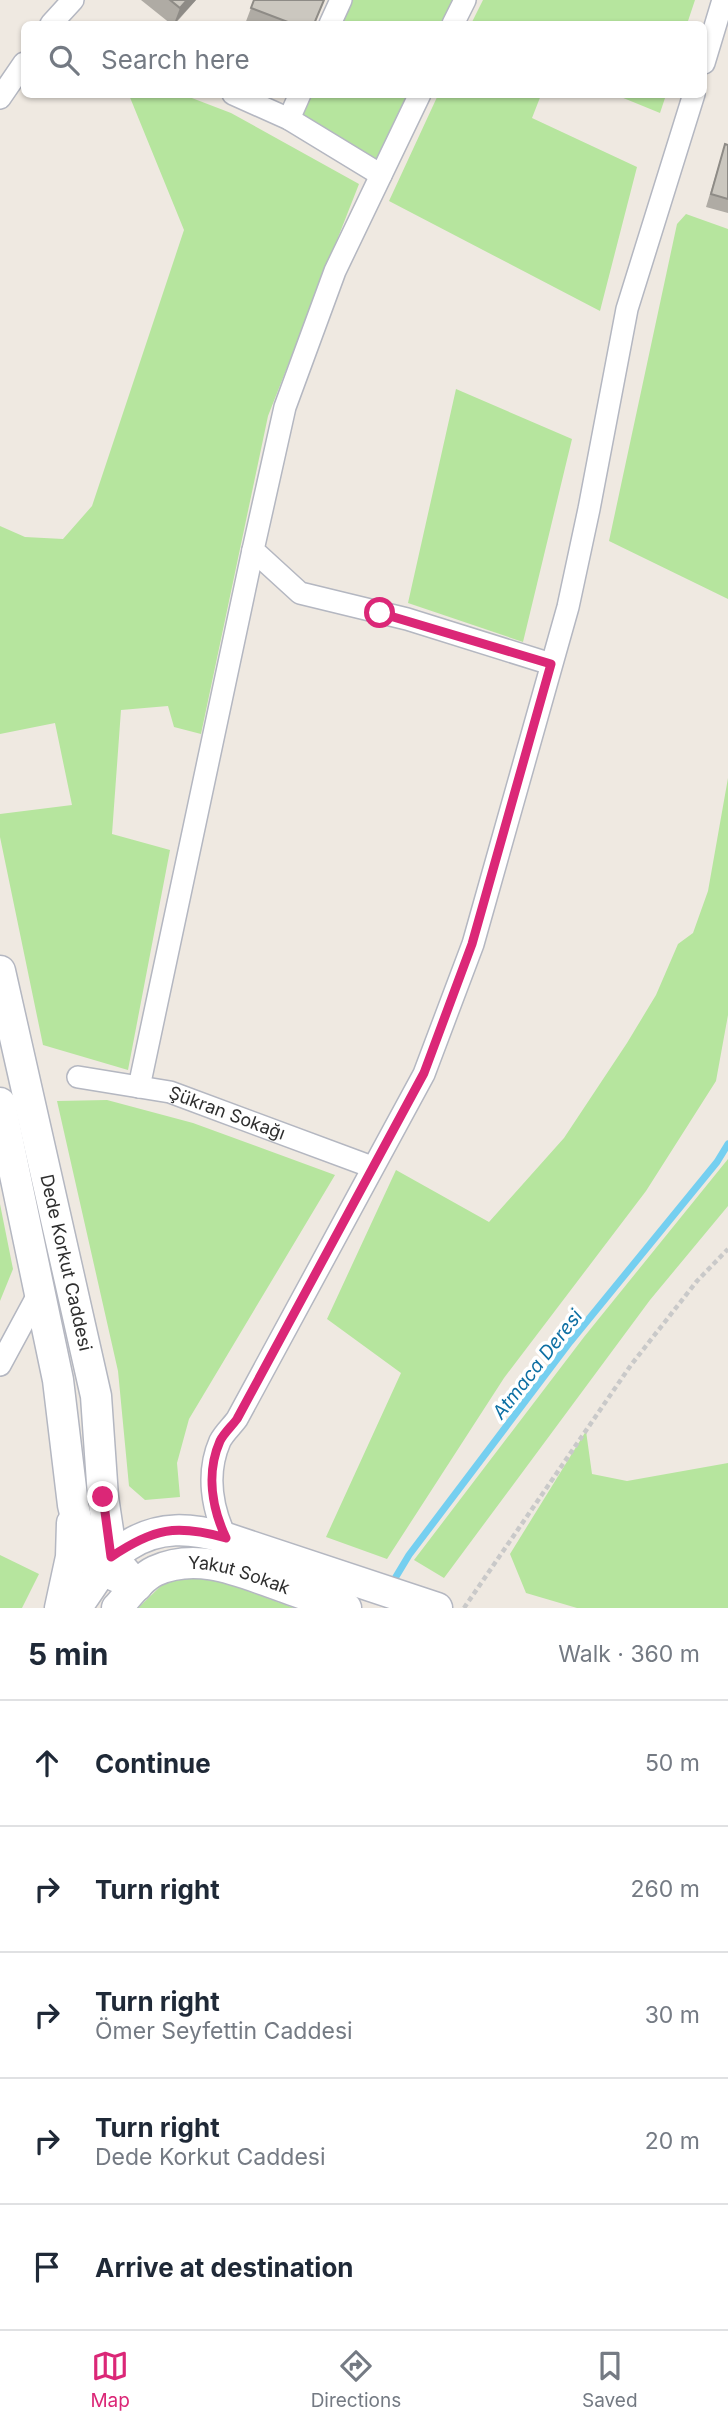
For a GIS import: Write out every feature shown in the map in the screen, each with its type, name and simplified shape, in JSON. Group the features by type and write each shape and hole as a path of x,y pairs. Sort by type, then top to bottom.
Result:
{"street":[{"path":"60,21 73,0"},
{"path":"331,21 341,0"},
{"path":"454,21 465,0"},
{"path":"707,53 723,0"},
{"path":"0,98 21,67"},
{"path":"242,98 289,119 382,175"},
{"path":"289,119 298,98"},
{"path":"139,1087 285,407 335,271 418,98"},
{"path":"226,1538 213,1503 212,1479 221,1440 237,1419 424,1073 472,944 568,607 626,309 693,98"},
{"path":"253,550 300,593 407,619 551,664"},
{"name":"Dede Korkut Caddesi","path":"0,971 96,1396 108,1564"},
{"name":"Şükran Sokağı","path":"78,1077 170,1092 372,1167"},
{"name":"Dede Korkut Caddesi","path":"0,1103 58,1380 73,1505"},
{"path":"0,1365 40,1291"},
{"path":"73,1505 82,1543 92,1560 108,1564 137,1586"},
{"path":"60,1608 71,1557 73,1505"},
{"path":"76,1608 108,1564 135,1542 150,1535 178,1529 198,1530 226,1538 437,1608"},
{"name":"Yakut Sokak","path":"117,1608 152,1572 171,1565 192,1563 218,1564 346,1608"}],"path":[{"path":"464,1608 631,1365 698,1281 728,1249"}],"green space":[{"path":"341,0 465,0 454,21 331,21"},
{"path":"483,0 695,0 688,21 472,21"},
{"path":"130,98 192,98 231,113 359,184 268,416 201,734 174,727 168,706 121,710 112,834 170,850 128,1070 43,1045 0,837 0,814 72,805 55,723 0,734 0,526 25,537 63,539 92,506 184,230"},
{"path":"299,98 419,98 381,175 289,119"},
{"path":"437,98 540,98 532,118 637,167 600,311 389,201"},
{"path":"623,98 665,98 660,113"},
{"path":"686,214 728,229 728,599 609,541 677,224"},
{"path":"456,389 572,439 523,642 408,603"},
{"path":"728,778 728,1015 716,1081 646,1191 504,1378 387,1559 326,1537 401,1373 327,1319 396,1170 489,1222 564,1138 656,995 678,944 693,933 708,891"},
{"path":"107,1100 193,1123 335,1175 189,1419 177,1463 180,1497 145,1500 129,1486 118,1371 57,1101"},
{"path":"728,1159 728,1206 650,1300 444,1578 414,1560 584,1337"},
{"path":"0,1204 13,1269 0,1301"},
{"path":"586,1431 592,1474 627,1481 728,1463 728,1608 577,1608 526,1593 510,1554"},
{"path":"0,1555 39,1574 22,1608 0,1608"},
{"path":"205,1575 294,1608 138,1608 164,1583"}],"building":[{"path":"170,0 187,0 180,8"},
{"path":"254,0 324,0 315,21 285,21 251,8"},
{"path":"725,144 728,145 728,199 711,194"}],"waterway":[{"name":"Atmaca Deresi","path":"391,1585 409,1555 570,1342 717,1162 728,1144"}],"route":[{"path":"103,1497 111,1557 150,1535 178,1529 198,1530 226,1538 213,1503 212,1479 221,1440 237,1419 424,1073 472,944 551,664 380,613"}]}
